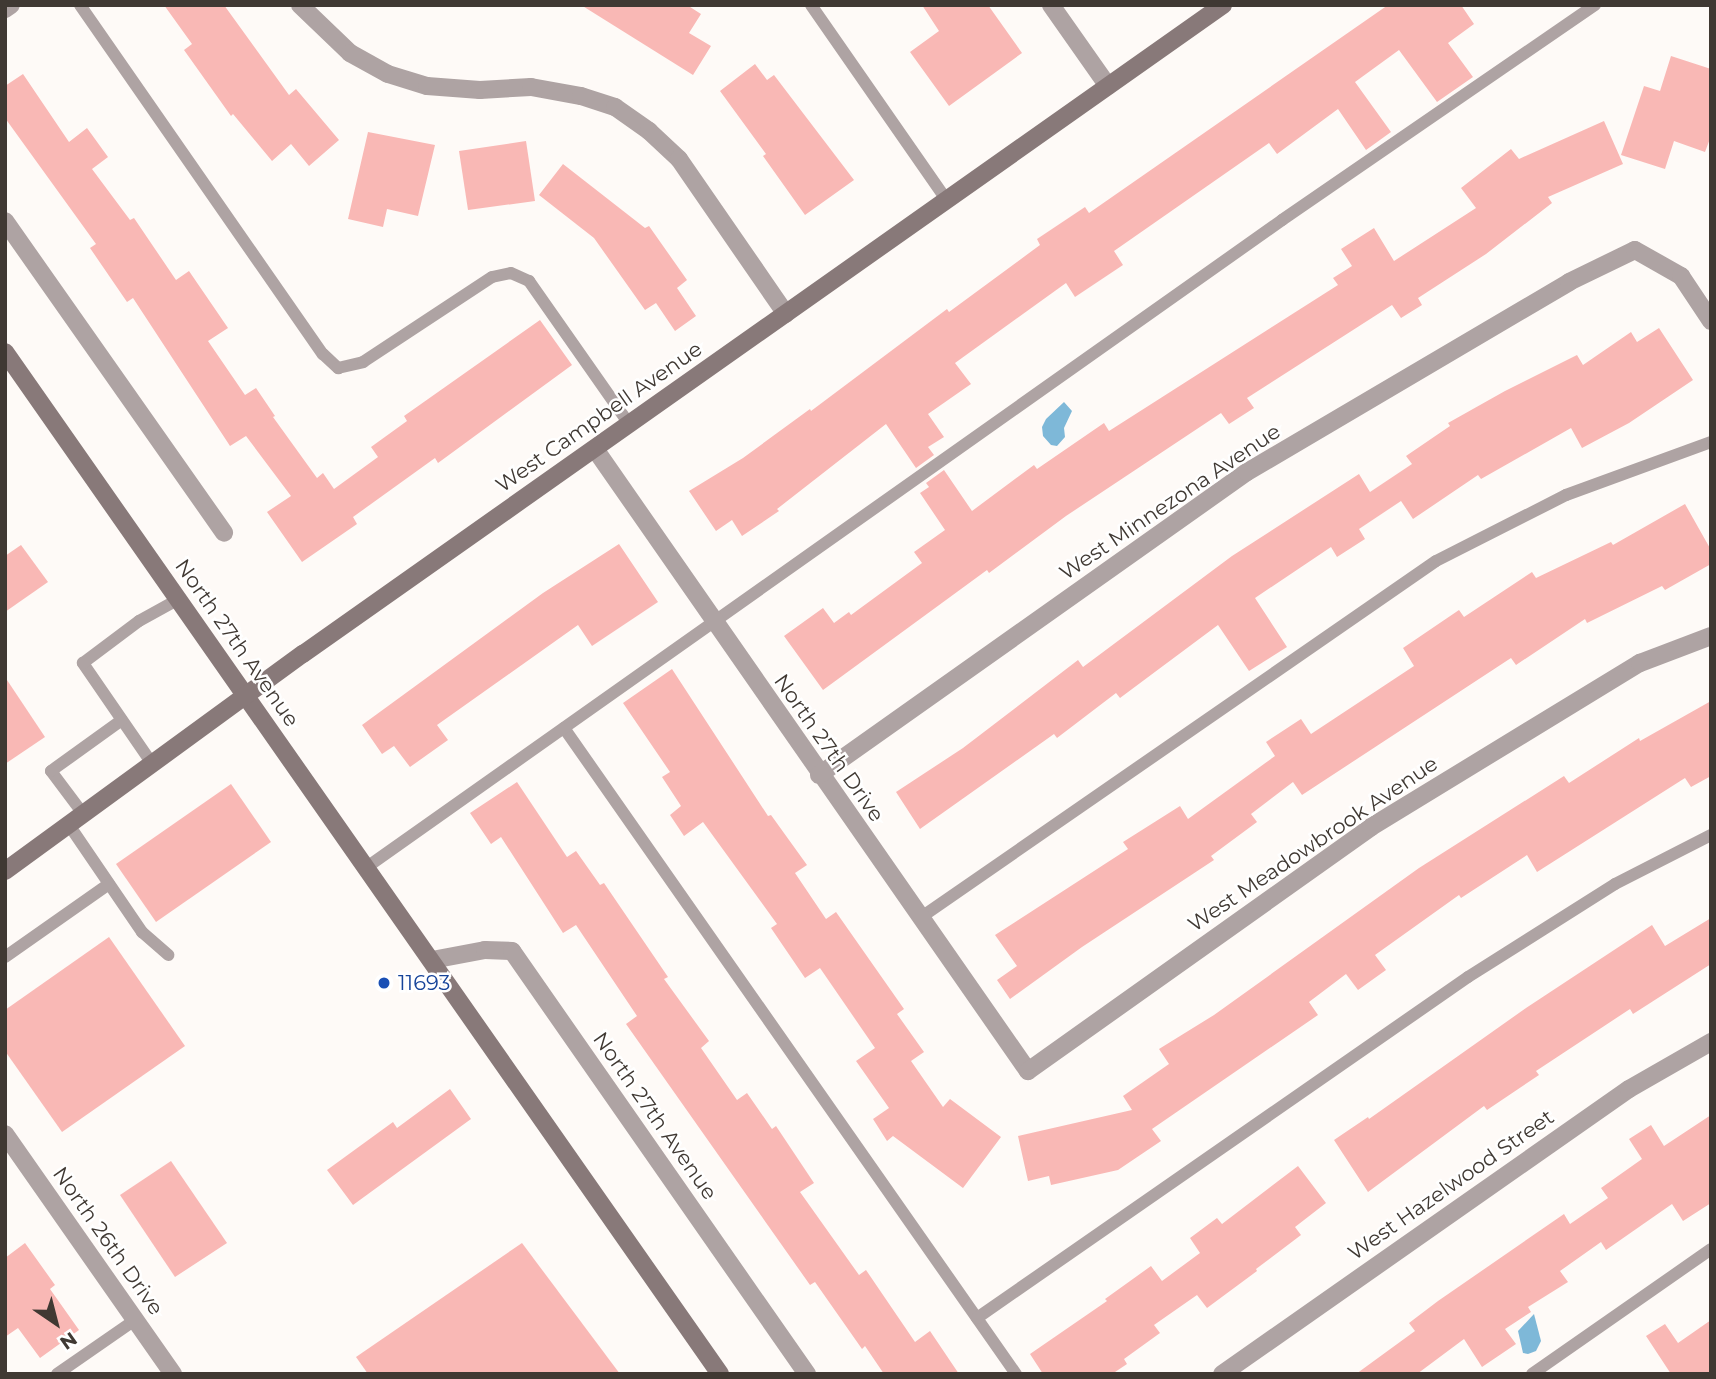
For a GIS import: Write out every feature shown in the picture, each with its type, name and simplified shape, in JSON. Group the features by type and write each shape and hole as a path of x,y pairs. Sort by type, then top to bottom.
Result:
{"street":[{"path":"5,9 11,5"},
{"path":"300,5 350,53 388,74 428,86 480,90 531,87 582,96 615,107 649,131 679,159 786,314"},
{"path":"1051,5 1108,86"},
{"name":"West Campbell Avenue","path":"5,871 629,424 1223,5"},
{"path":"5,221 224,533"},
{"name":"West Minnezona Avenue","path":"820,775 1247,472 1569,282 1634,250 1681,276 1711,321"},
{"name":"North 27th Avenue","path":"5,352 720,1374"},
{"name":"North 27th Drive","path":"595,449 1028,1071"},
{"name":"West Meadowbrook Avenue","path":"1028,1071 1371,827 1640,663 1711,636"},
{"name":"North 27th Avenue","path":"432,960 485,950 512,951 807,1374"},
{"name":"West Hazelwood Street","path":"1229,1372 1629,1089 1711,1042"},
{"name":"North 26th Drive","path":"5,1134 173,1374"}],"lane":[{"path":"80,5 323,355 338,368 363,362 492,277 511,273 529,281 629,424"},
{"path":"811,5 946,200"},
{"path":"367,867 1282,220 1595,5"},
{"path":"920,918 1436,561 1566,495 1711,442"},
{"path":"153,765 83,663 139,621 178,598"},
{"path":"122,720 51,771 109,884 142,932 168,955"},
{"path":"564,728 1016,1374"},
{"path":"977,1318 1468,977 1615,884 1711,835"},
{"path":"5,957 109,884"},
{"path":"1532,1374 1711,1248"},
{"path":"57,1374 135,1320"}],"water":[{"path":"1064,402 1072,411 1064,428 1065,437 1057,446 1051,445 1043,436 1042,427 1046,419"},
{"path":"1534,1314 1541,1341 1536,1351 1523,1353 1518,1331"}],"building":[{"path":"164,5 224,5 289,95 296,89 339,140 309,166 291,144 272,161 233,114 231,116 184,50 192,44"},
{"path":"581,5 687,5 701,14 689,33 711,46 693,75"},
{"path":"922,5 988,5 1022,53 949,106 910,52 939,31"},
{"path":"1388,5 1461,5 1474,24 1448,43 1473,77 1437,102 1399,50 1355,82 1391,132 1366,150 1338,109 1277,154 1269,143 1114,251 1123,265 1075,297 1066,283 955,363 971,384 928,414 944,437 928,447 934,455 916,468 886,424 777,509 779,511 742,536 732,520 716,531 689,491 743,458 810,409 811,411 947,309 949,312 1040,245 1037,239 1085,207 1089,213"},
{"path":"1671,56 1711,69 1711,136 1705,152 1674,141 1665,169 1621,155 1644,86 1660,91"},
{"path":"755,64 767,80 774,75 854,180 805,215 763,156 766,154 720,91"},
{"path":"23,74 69,142 87,128 108,157 92,169 130,220 134,218 176,280 189,271 228,328 208,341 245,395 256,388 275,416 273,417 317,478 323,473 334,489 378,457 371,447 407,421 404,416 540,320 572,365 438,463 435,458 353,517 357,524 302,562 267,512 291,496 246,436 230,446 133,298 127,302 90,248 96,244 5,118 5,86"},
{"path":"1604,121 1623,164 1548,197 1552,203 1486,254 1418,298 1422,305 1401,318 1392,305 1247,398 1254,408 1229,424 1221,413 1066,516 989,573 987,570 823,690 784,636 823,608 834,623 849,612 851,615 922,563 914,552 945,530 920,493 929,487 926,483 944,470 972,511 1034,465 1037,469 1104,423 1109,431 1338,285 1333,278 1352,266 1341,249 1374,228 1394,261 1476,208 1461,188 1511,149 1519,159"},
{"path":"368,132 435,145 418,216 387,209 383,227 348,219"},
{"path":"526,141 535,201 468,210 459,151"},
{"path":"563,164 645,228 649,226 687,280 677,288 696,316 675,331 656,303 645,310 594,238 539,195"},
{"path":"1659,328 1693,380 1629,423 1582,448 1571,428 1481,479 1478,475 1413,519 1401,501 1359,529 1365,539 1337,557 1331,547 1255,598 1287,647 1249,671 1218,625 1120,698 1116,693 1057,738 1054,734 920,829 896,792 963,748 1078,660 1083,667 1232,556 1359,474 1370,492 1412,464 1406,456 1450,426 1448,423 1577,355 1583,365 1631,332 1637,342"},
{"path":"1685,504 1711,550 1711,564 1665,590 1662,586 1587,623 1585,619 1516,665 1511,658 1302,795 1293,782 1251,814 1257,822 1211,856 1214,860 1082,947 1010,999 997,980 1017,966 995,935 1128,849 1123,842 1180,806 1188,819 1275,756 1266,742 1301,719 1311,734 1414,666 1403,648 1459,610 1464,617 1532,572 1536,578 1611,542 1613,545"},
{"path":"619,544 658,602 592,646 578,625 437,725 448,740 410,767 394,746 382,754 362,725 543,593"},
{"path":"21,545 48,582 5,612 5,556"},
{"path":"672,669 768,816 771,815 807,865 795,873 826,919 836,912 904,1009 897,1014 924,1052 911,1061 943,1107 950,1099 1001,1137 963,1188 893,1136 887,1141 873,1119 889,1108 856,1061 875,1048 820,968 805,978 771,928 777,924 703,822 684,836 670,815 681,806 662,777 670,772 623,703"},
{"path":"5,677 45,737 5,764"},
{"path":"1711,701 1711,776 1691,787 1685,778 1537,872 1527,855 1461,898 1459,895 1375,955 1386,970 1358,990 1346,974 1309,1002 1318,1015 1152,1129 1161,1141 1118,1170 1051,1185 1049,1176 1028,1181 1018,1136 1132,1110 1123,1096 1169,1064 1159,1049 1214,1015 1419,868 1564,776 1569,783 1639,738 1640,741"},
{"path":"517,782 567,857 576,851 600,885 604,883 668,977 664,979 709,1041 701,1048 737,1100 747,1093 772,1129 776,1126 814,1183 800,1192 859,1275 866,1270 915,1342 930,1331 959,1374 884,1374 865,1346 862,1349 815,1282 810,1285 626,1024 637,1016 576,925 563,933 501,837 491,844 470,813"},
{"path":"231,784 271,842 156,922 116,864"},
{"path":"1711,918 1711,964 1633,1014 1630,1009 1536,1071 1539,1075 1487,1110 1484,1106 1368,1192 1334,1140 1368,1117 1369,1119 1526,1008 1652,925 1665,946"},
{"path":"109,937 185,1046 62,1132 5,1051 5,1010"},
{"path":"450,1089 471,1119 353,1205 327,1170 393,1122 397,1128"},
{"path":"1711,1115 1711,1203 1683,1221 1672,1204 1606,1250 1601,1242 1560,1271 1568,1282 1528,1307 1531,1312 1505,1329 1516,1344 1482,1367 1464,1339 1417,1374 1356,1374 1415,1331 1409,1323 1438,1301 1564,1214 1570,1224 1608,1198 1601,1188 1642,1159 1629,1139 1651,1125 1664,1146"},
{"path":"171,1161 227,1243 175,1277 120,1195"},
{"path":"1298,1166 1326,1203 1295,1227 1301,1235 1256,1269 1257,1271 1207,1308 1197,1295 1154,1325 1160,1333 1124,1359 1127,1364 1112,1374 1043,1374 1030,1354 1107,1301 1105,1299 1151,1266 1162,1281 1200,1253 1190,1238 1217,1218 1222,1224"},
{"path":"25,1243 55,1285 50,1289 79,1330 40,1358 18,1328 5,1337 5,1258"},
{"path":"522,1243 620,1374 368,1374 356,1357"},
{"path":"1711,1320 1711,1374 1671,1374 1646,1336 1665,1324 1678,1343"}],"place":[{"name":"11693","path":"384,983"}]}
